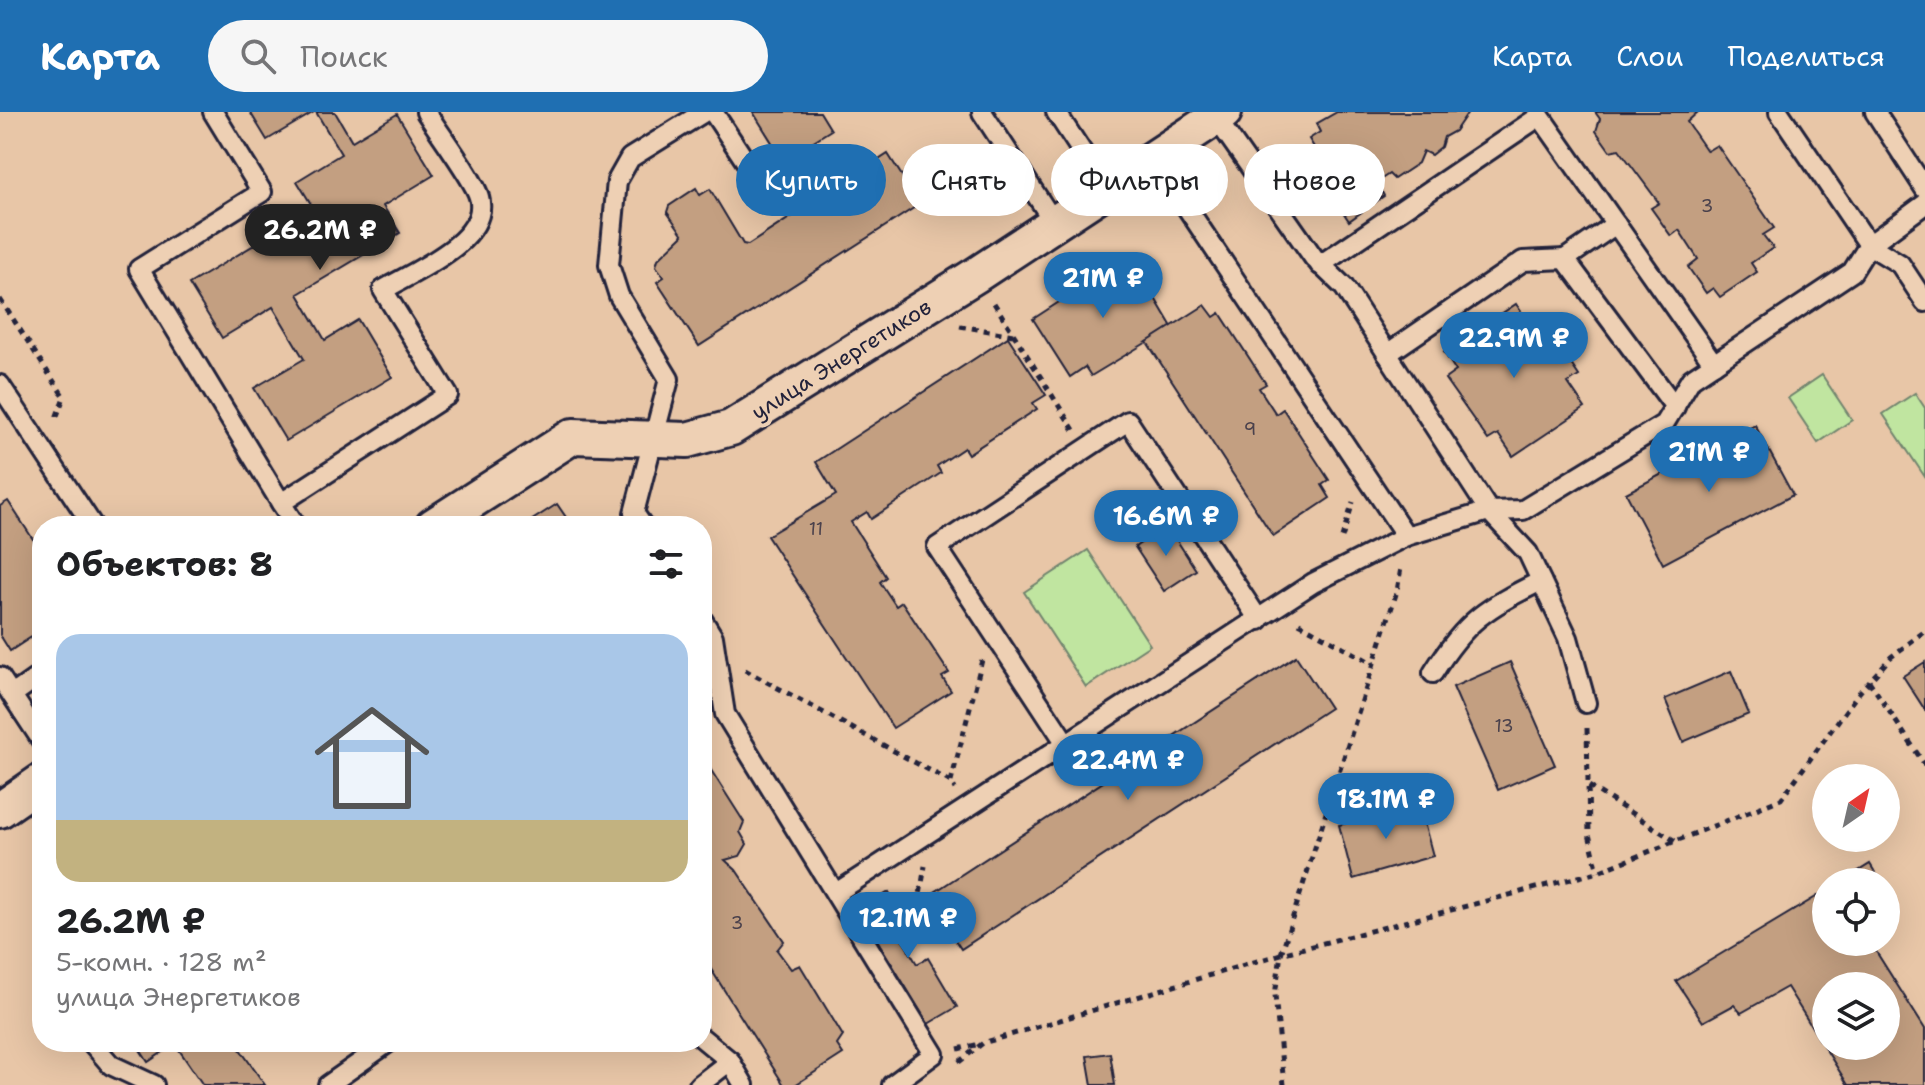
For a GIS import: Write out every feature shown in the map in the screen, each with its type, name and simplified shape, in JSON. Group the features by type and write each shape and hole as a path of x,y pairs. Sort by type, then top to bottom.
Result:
{"street":[{"name":"улица Энергетиков","path":"1178,144 1220,115"},
{"name":"улица Энергетиков","path":"449,516 573,436 687,440 731,428 1067,216"},
{"path":"0,810 32,788"}],"lane":[{"path":"213,112 262,192 139,269 289,516"},
{"path":"281,503 448,395 383,290 465,241 478,222 480,197 426,112"},
{"path":"636,516 634,513 669,379 619,296 609,265 617,181 630,158 704,112"},
{"path":"713,112 736,147"},
{"path":"982,112 1055,224"},
{"path":"1056,112 1077,144"},
{"path":"1779,112 1869,245 1900,264 1925,302"},
{"path":"1875,112 1925,189"},
{"path":"1220,115 1320,265 1344,287 1489,511 1528,553 1568,638 1586,703"},
{"path":"1320,265 1540,116 1714,364"},
{"path":"836,893 1065,742 1332,573 1406,536 1489,511 1523,510 1664,424 1691,379 1852,272 1869,245 1925,204"},
{"path":"1192,216 1406,536"},
{"path":"1387,354 1523,261 1565,259 1616,224"},
{"path":"1565,259 1675,407"},
{"path":"0,385 86,516"},
{"path":"1065,742 937,547 1128,421 1266,614"},
{"path":"1433,673 1455,639 1478,615 1541,581"},
{"path":"712,635 725,714 934,1054 892,1085"},
{"path":"0,677 32,726"},
{"path":"12,695 32,681"},
{"path":"712,1046 730,1061 744,1085"},
{"path":"100,1052 111,1065 154,1085"},
{"path":"328,1085 375,1052"},
{"path":"699,1085 730,1061"}],"path":[{"path":"0,299 64,397 53,426"},
{"path":"1014,335 1086,448"},
{"path":"1332,573 1363,471"},
{"path":"1284,1085 1275,995 1281,954 1397,591 1406,536"},
{"path":"1266,614 1374,664"},
{"path":"951,1068 983,1043 1281,954 1598,872 1781,799 1869,681 1891,657 1925,631"},
{"path":"951,782 979,662 1002,646"},
{"path":"716,655 951,782 967,806"},
{"path":"1869,681 1925,765"},
{"path":"1586,703 1589,834 1598,872"},
{"path":"1588,785 1675,841"},
{"path":"910,952 932,829"}],"green space":[{"path":"1822,375 1852,420 1818,443 1788,398"},
{"path":"1915,393 1925,408 1925,477 1883,414"},
{"path":"1088,550 1150,645 1086,687 1024,592"}],"building":[{"path":"250,112 314,112 267,140"},
{"path":"316,112 335,112 352,141 397,114 434,175 383,206 400,233 298,294 325,340 358,320 392,377 286,441 254,388 304,359 273,307 222,338 189,284 314,209 297,181 341,154"},
{"path":"753,112 820,112 831,130 809,144 773,144"},
{"path":"1337,112 1468,112 1455,131 1444,137 1441,147 1431,155 1423,151 1418,163 1394,179 1389,174 1385,177 1385,144 1312,144 1309,139 1320,132 1316,124"},
{"path":"1595,112 1698,112 1687,122 1707,151 1717,145 1774,228 1763,235 1773,248 1751,263 1757,272 1720,297 1713,288 1706,293 1688,267 1698,259 1679,230 1671,236 1651,208 1659,203 1619,149 1610,151 1596,131 1600,119"},
{"path":"886,155 902,176 902,216 699,346 657,282 664,277 656,266 658,259 683,235 667,212 669,206 696,188 700,195 710,189 743,244 748,245 793,216 886,216"},
{"path":"1130,256 1172,327 1091,376 1085,367 1070,377 1033,319"},
{"path":"1516,304 1532,327 1542,321 1579,376 1568,383 1585,408 1513,456 1498,434 1488,440 1445,379 1456,371 1444,352"},
{"path":"1205,305 1214,317 1220,313 1266,384 1259,388 1276,414 1283,409 1329,480 1322,485 1330,498 1273,536 1147,342"},
{"path":"1008,337 1046,395 1033,403 1037,409 968,454 964,448 937,466 941,473 871,519 867,512 851,522 886,577 880,582 896,606 902,602 949,673 942,677 951,691 893,728 767,536 836,495 816,462"},
{"path":"1755,425 1793,495 1663,564 1626,493"},
{"path":"8,501 32,538 32,637 10,651 0,635 0,506"},
{"path":"557,504 565,516 538,516"},
{"path":"1167,525 1196,570 1164,591 1135,547"},
{"path":"1296,656 1330,708 961,949 927,897"},
{"path":"1510,662 1555,765 1498,790 1453,687"},
{"path":"1925,662 1925,710 1903,676"},
{"path":"1731,671 1749,714 1683,742 1665,699"},
{"path":"712,772 744,822 740,832 747,844 740,856 725,860 736,870 784,941 777,950 791,969 800,965 843,1036 837,1045 843,1054 795,1085 784,1085 712,971"},
{"path":"1419,804 1433,856 1353,879 1339,825"},
{"path":"889,892 907,923 896,929 917,964 928,958 957,1007 928,1024 859,910"},
{"path":"1812,899 1812,956 1879,956 1889,972 1812,972 1812,1027 1787,987 1741,1013 1734,1005 1703,1022 1676,981"},
{"path":"1900,989 1925,1029 1925,1085 1848,1085 1832,1060 1900,1060"},
{"path":"142,1052 163,1052 148,1062"},
{"path":"180,1052 242,1052 265,1085 203,1085"},
{"path":"1110,1053 1115,1085 1092,1085 1087,1056"}]}
